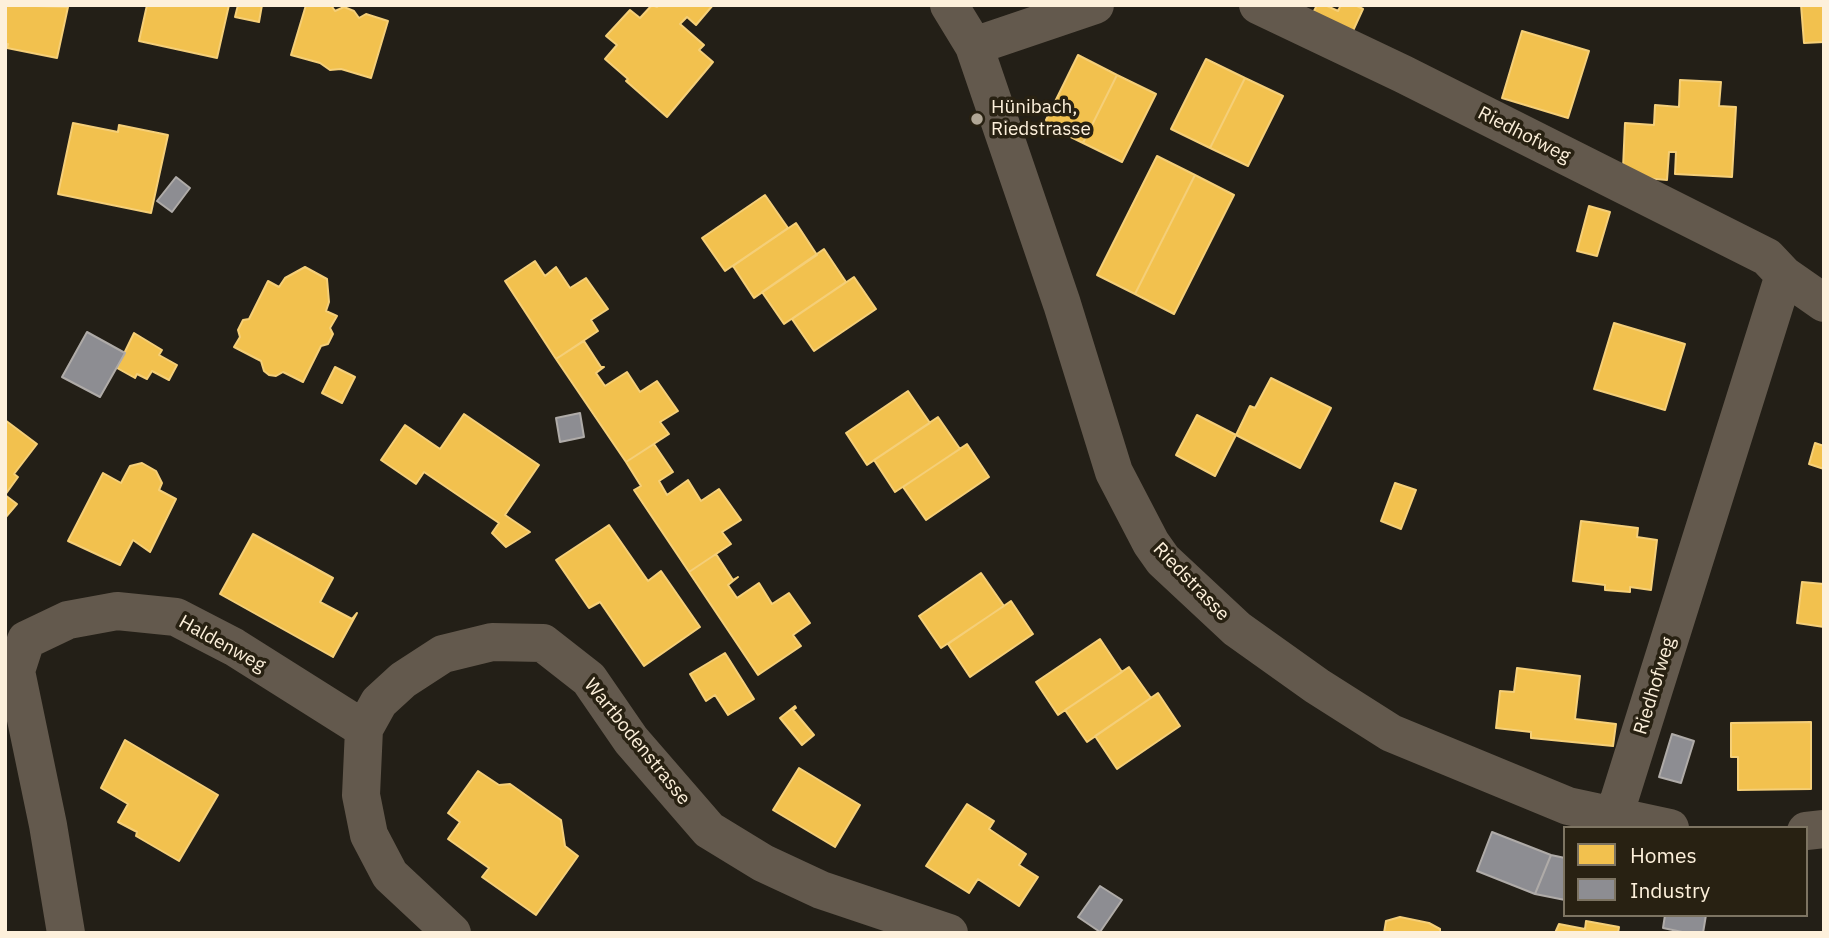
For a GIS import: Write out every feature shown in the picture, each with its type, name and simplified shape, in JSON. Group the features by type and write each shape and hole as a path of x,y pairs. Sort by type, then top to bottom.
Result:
{"street":[{"name":"Riedstrasse","path":"949,5 974,46 1062,304 1114,472 1151,543 1163,560 1237,629 1317,686 1391,733 1568,806 1661,826"},
{"path":"974,46 1095,5"},
{"name":"Riedhofweg","path":"1258,5 1403,74 1767,257 1784,275 1824,303"},
{"name":"Riedhofweg","path":"1615,816 1784,275"},
{"name":"Haldenweg","path":"66,933 48,825 16,671 16,630 117,611 176,617 234,647 364,729"},
{"name":"Wartbodenstrasse","path":"452,933 390,874 369,835 361,795 364,729 379,702 403,680 443,654 492,642 543,643 589,679 631,740 709,830 763,863 821,890 949,933"}],"building: Homes":[{"path":"5,5 68,7 57,58 7,48"},
{"path":"147,5 229,5 217,58 139,41"},
{"path":"238,5 262,5 259,22 235,17"},
{"path":"306,5 331,5 335,11 344,7 354,11 359,18 366,14 388,21 371,78 341,69 330,70 320,63 291,55"},
{"path":"652,5 713,5 696,25 687,17 680,24 704,45 699,50 713,62 667,117 605,59 617,45 606,36 630,10 640,18"},
{"path":"1317,5 1325,5 1338,11 1341,5 1355,5 1363,9 1352,33 1312,15"},
{"path":"1801,5 1824,5 1824,42 1804,43"},
{"path":"1522,31 1589,51 1568,118 1502,98"},
{"path":"1078,55 1117,75 1083,143 1044,124"},
{"path":"1206,59 1245,78 1210,148 1171,129"},
{"path":"1117,75 1156,94 1122,162 1083,143"},
{"path":"1245,78 1283,96 1248,166 1210,148"},
{"path":"1680,80 1721,82 1719,106 1736,107 1732,177 1675,174 1676,152 1669,152 1667,180 1645,178 1623,168 1625,123 1654,125 1655,105 1679,107"},
{"path":"73,123 118,132 119,125 168,135 151,213 58,194"},
{"path":"1157,156 1195,175 1135,294 1097,275"},
{"path":"1195,175 1234,195 1174,314 1135,294"},
{"path":"765,195 788,228 725,271 702,238"},
{"path":"1589,206 1610,212 1597,256 1577,251"},
{"path":"796,223 817,255 754,298 733,266"},
{"path":"824,249 846,282 784,324 762,292"},
{"path":"535,261 545,276 556,267 570,288 586,278 608,309 591,320 598,331 556,359 505,281"},
{"path":"305,267 327,279 329,302 326,311 337,316 330,328 333,334 328,344 321,346 303,382 283,372 276,376 269,375 264,371 261,361 234,347 240,337 238,330 243,320 249,319 268,281 279,287 285,278"},
{"path":"854,277 876,309 814,351 792,319"},
{"path":"1614,323 1685,344 1665,410 1594,389"},
{"path":"134,333 162,350 159,355 177,365 169,380 152,371 147,379 137,374 135,378 117,368"},
{"path":"584,341 601,367 604,367 596,373 605,386 627,372 640,392 657,381 678,411 660,422 669,434 626,462 556,359"},
{"path":"335,367 355,377 342,403 322,393"},
{"path":"1271,378 1331,408 1300,468 1236,435 1250,406 1255,408"},
{"path":"908,391 930,423 867,465 846,433"},
{"path":"464,414 539,465 505,515 530,532 506,547 492,533 499,523 424,472 416,484 381,460 405,425 440,449"},
{"path":"1197,415 1236,435 1215,476 1176,455"},
{"path":"938,417 960,449 895,492 874,460"},
{"path":"5,420 37,444 14,474 18,477 5,495"},
{"path":"1815,443 1824,446 1824,469 1809,464"},
{"path":"654,444 673,472 659,481 667,495 688,480 701,501 719,489 741,520 722,532 731,544 689,572 634,490 641,486 626,462"},
{"path":"967,444 989,477 926,520 903,487"},
{"path":"142,463 156,471 162,483 159,490 176,499 150,552 133,540 120,565 68,541 103,473 121,483 130,466"},
{"path":"1395,483 1416,490 1401,529 1381,521"},
{"path":"5,495 17,504 5,518"},
{"path":"1581,521 1638,528 1637,537 1657,540 1651,590 1630,587 1630,592 1605,590 1605,585 1573,581"},
{"path":"609,525 648,581 661,571 700,627 644,666 600,602 589,608 556,560"},
{"path":"253,534 333,578 320,602 352,619 357,613 333,657 220,594"},
{"path":"716,554 733,580 738,577 728,585 737,598 759,583 772,604 789,593 810,623 793,635 801,646 758,675 689,572"},
{"path":"981,573 1004,606 941,648 919,616"},
{"path":"1802,582 1824,584 1824,627 1797,623"},
{"path":"1011,601 1033,634 970,677 948,644"},
{"path":"1100,639 1122,672 1058,715 1036,682"},
{"path":"725,653 754,699 728,715 715,695 706,701 690,674"},
{"path":"1129,667 1151,698 1087,742 1065,710"},
{"path":"1517,668 1580,676 1575,719 1616,724 1613,746 1531,738 1531,732 1496,728 1500,691 1514,692"},
{"path":"1158,693 1180,726 1117,769 1095,736"},
{"path":"795,706 793,710 814,735 802,745 780,718"},
{"path":"1811,722 1811,789 1738,790 1738,757 1731,757 1731,723"},
{"path":"125,740 218,795 179,861 118,822 128,804 101,788"},
{"path":"799,768 860,805 835,847 773,810"},
{"path":"478,771 499,785 510,784 561,820 565,846 578,856 536,915 482,877 489,868 448,839 460,822 448,813"},
{"path":"967,804 994,821 989,829 1026,854 1019,865 1038,877 1019,906 978,879 969,893 926,866"},
{"path":"1400,917 1429,923 1440,929 1440,933 1384,933 1386,921"},
{"path":"1586,921 1619,927 1618,933 1555,933 1559,924 1585,929"}],"building: Industry":[{"path":"176,177 190,188 172,212 157,201"},
{"path":"87,332 125,353 100,397 62,377"},
{"path":"580,413 584,437 560,442 556,418"},
{"path":"1672,734 1694,741 1681,783 1659,777"},
{"path":"1492,832 1551,855 1535,894 1477,871"},
{"path":"1551,855 1563,858 1563,900 1535,894"},
{"path":"1100,886 1122,900 1100,932 1078,917"},
{"path":"1665,917 1706,917 1703,933 1663,928"}],"place":[{"name":"Hünibach, Riedstrasse","path":"977,119"}]}
